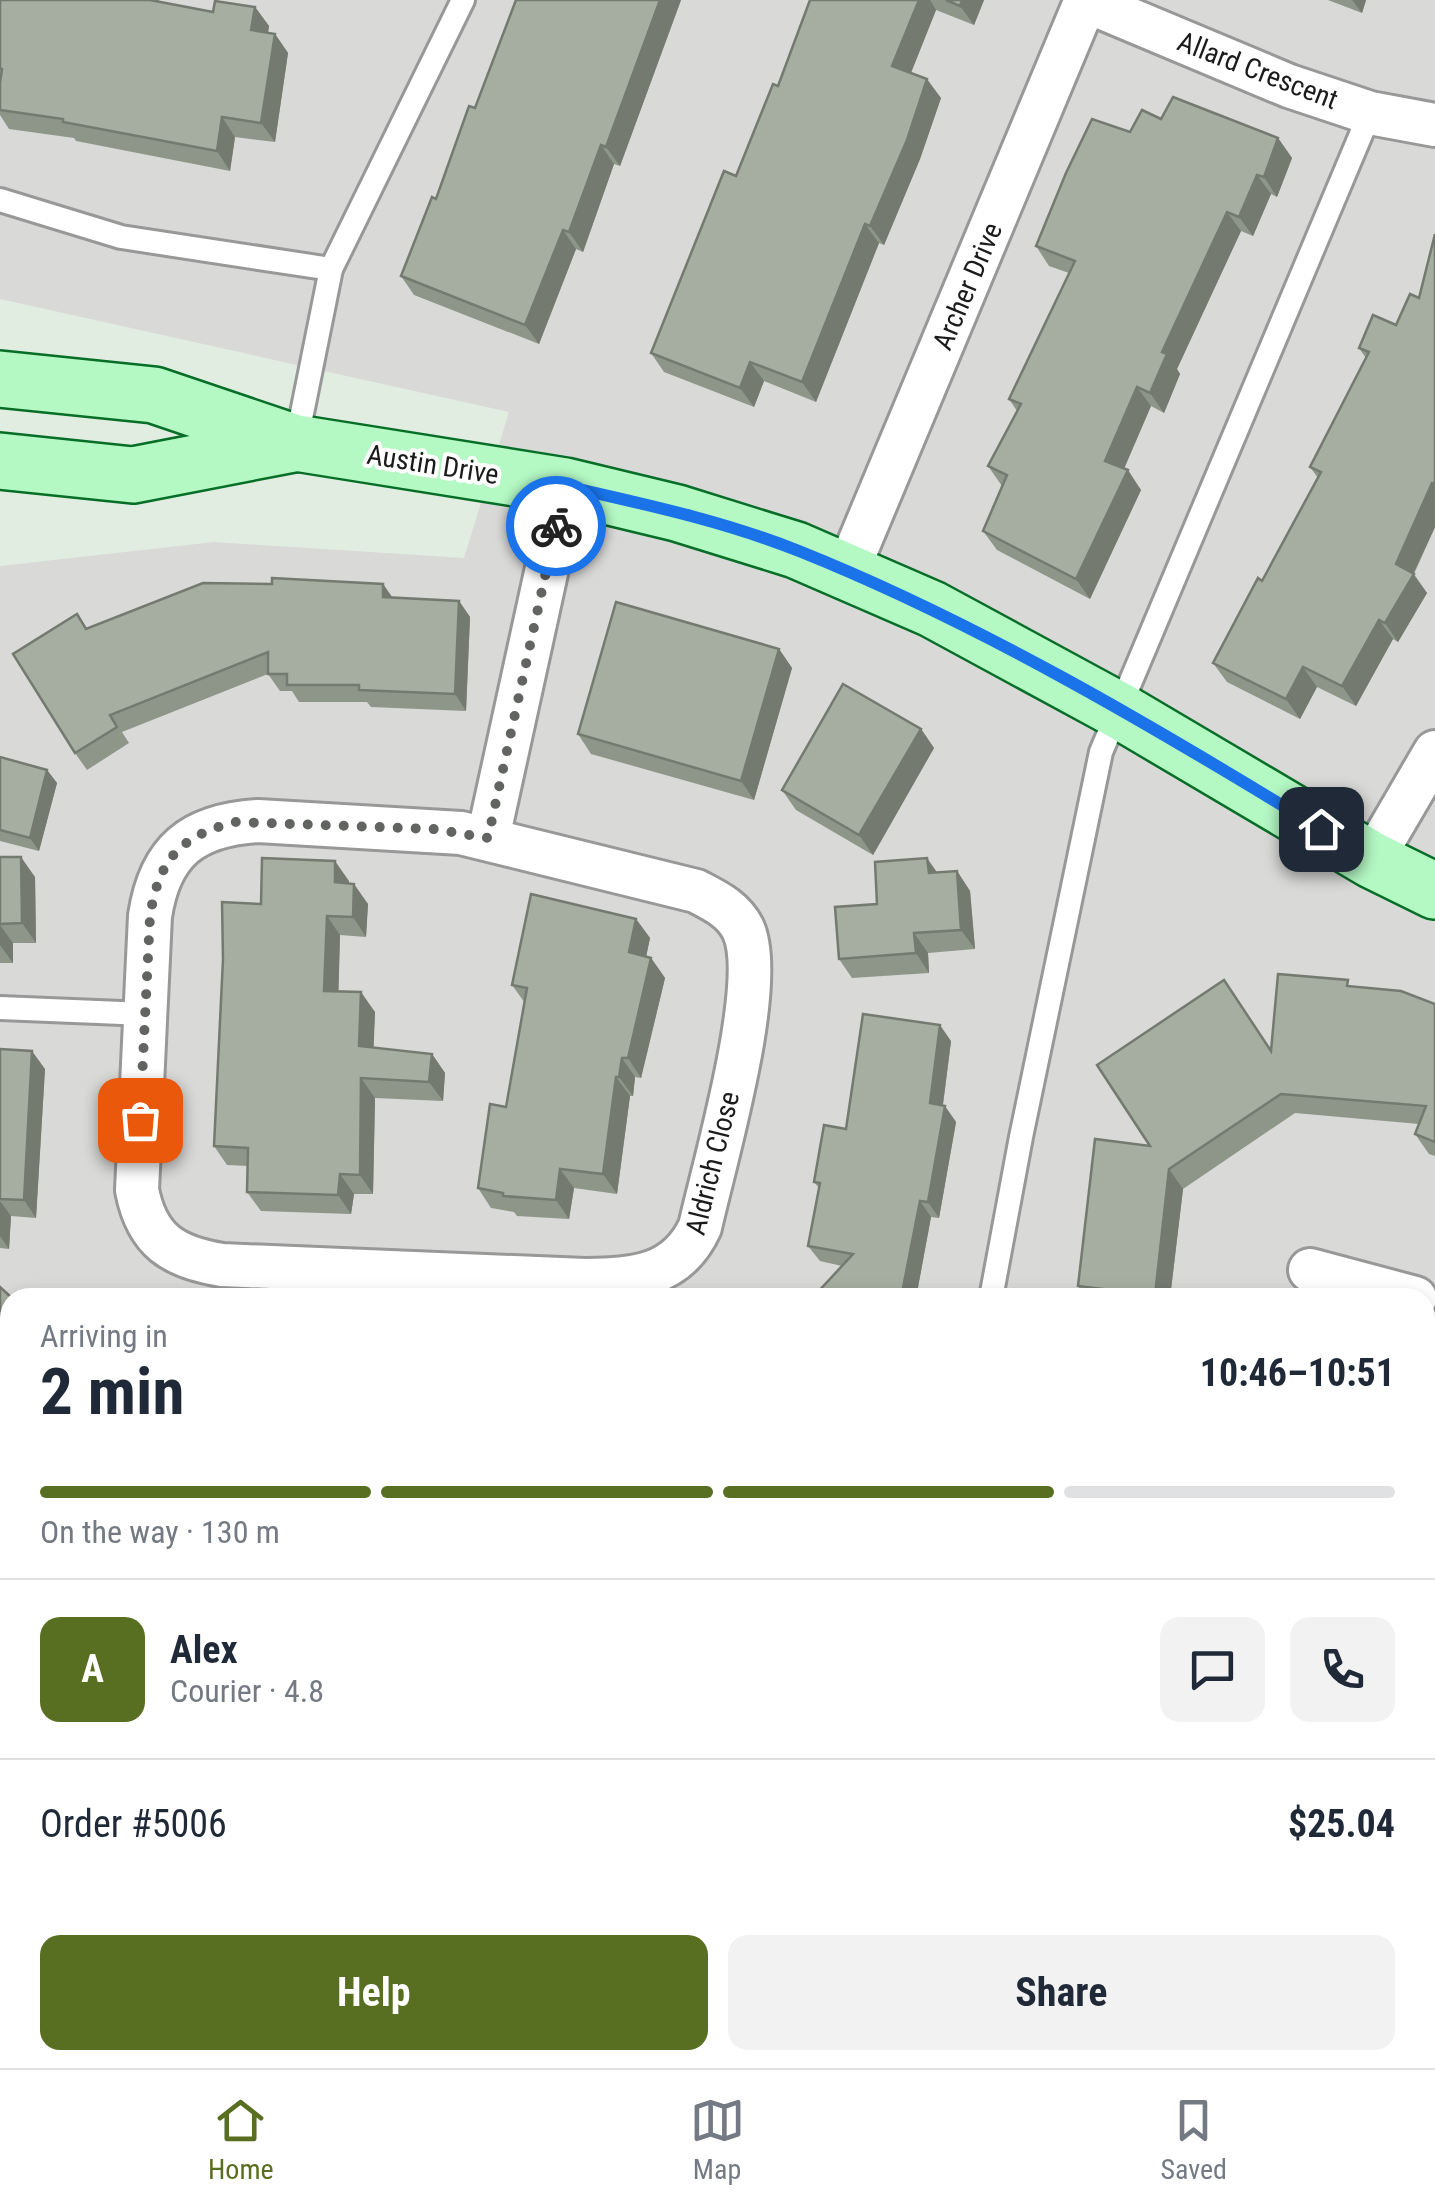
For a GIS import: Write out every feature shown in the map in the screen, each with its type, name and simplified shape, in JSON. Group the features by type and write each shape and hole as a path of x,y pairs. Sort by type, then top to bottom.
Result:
{"street":[{"name":"Allard Crescent","path":"1086,0 1289,86 1370,113 1435,125"},
{"name":"Archer Drive","path":"848,572 1086,0"},
{"name":"Austin Drive","path":"0,379 154,396 296,444 565,486 738,530 848,572 932,610 1120,711 1372,860 1435,891"},
{"name":"Austin Drive","path":"0,461 133,475 296,444"},
{"path":"488,838 565,486"},
{"path":"1372,860 1435,752"},
{"name":"Aldrich Close","path":"258,821 433,829 488,838 696,891 727,907 742,928 751,974 749,1006 700,1227 691,1248 651,1274 619,1280 222,1265 175,1252 156,1236 142,1214 137,1190 150,916 154,886 170,858 188,840 207,830 258,821"},
{"path":"1310,1270 1378,1288"}],"lane":[{"path":"296,444 331,269 463,0"},
{"path":"993,1288 1020,1137 1100,755 1370,113"},
{"path":"0,200 121,237 331,269"},
{"path":"0,1008 146,1014"}],"shaded area":[{"path":"0,0 1435,0 1435,1288 0,1288 0,566 214,542 464,558 509,412 0,299"}],"building":[{"path":"0,0 150,0 213,12 215,1 255,7 251,30 275,34 261,123 222,117 217,151 0,110"},
{"path":"516,0 660,0 606,147 601,145 569,232 563,230 525,325 401,276 432,197 436,199 469,106 475,108"},
{"path":"810,0 919,0 892,66 927,79 907,140 870,226 865,224 802,382 750,362 740,388 651,353 724,171 736,176 773,84 778,86"},
{"path":"1173,97 1278,138 1264,177 1257,175 1239,217 1227,212 1162,352 1167,354 1150,393 1137,387 1105,461 1128,470 1076,579 983,531 1007,475 988,466 1021,404 1009,399 1075,261 1036,246 1092,119 1130,132 1142,110 1161,119"},
{"path":"1435,234 1435,484 1432,483 1396,564 1414,574 1385,623 1379,620 1342,686 1303,667 1286,699 1213,663 1321,472 1310,467 1369,352 1359,348 1373,315 1396,325 1410,294 1419,298"},
{"path":"272,578 383,584 383,597 459,601 455,694 359,690 359,685 287,685 287,674 268,674 268,652 110,715 117,727 75,753 13,654 77,614 86,629 203,583 272,584"},
{"path":"616,602 779,649 741,781 578,734"},
{"path":"843,684 921,729 859,835 782,790"},
{"path":"0,757 47,770 30,838 0,830"},
{"path":"0,857 21,857 22,923 0,924"},
{"path":"262,858 335,861 335,882 354,884 353,917 327,916 324,991 361,992 359,1046 432,1054 429,1082 361,1078 360,1175 340,1174 338,1195 247,1192 248,1148 214,1146 222,902 261,904"},
{"path":"927,858 929,873 957,871 961,930 914,933 916,953 839,959 835,907 877,904 875,862"},
{"path":"531,894 636,919 629,952 651,958 628,1058 622,1058 616,1077 603,1174 560,1169 556,1200 503,1196 478,1188 490,1104 506,1107 527,988 512,985"},
{"path":"1278,974 1348,980 1347,986 1401,991 1435,1004 1435,1142 1415,1134 1426,1106 1281,1094 1169,1169 1156,1288 1078,1286 1095,1139 1150,1146 1097,1065 1224,980 1271,1051"},
{"path":"863,1014 940,1025 930,1103 945,1106 928,1202 920,1201 903,1288 822,1288 853,1254 808,1246 820,1183 814,1182 824,1125 846,1129"},
{"path":"0,1049 32,1051 24,1200 0,1199"}],"way so far":[{"path":"140,1120 150,916 154,886 170,858 188,840 236,822 433,829 488,838 556,526"}],"route":[{"path":"556,526 565,486 677,512 796,550 932,610 1120,711 1321,829"}]}
